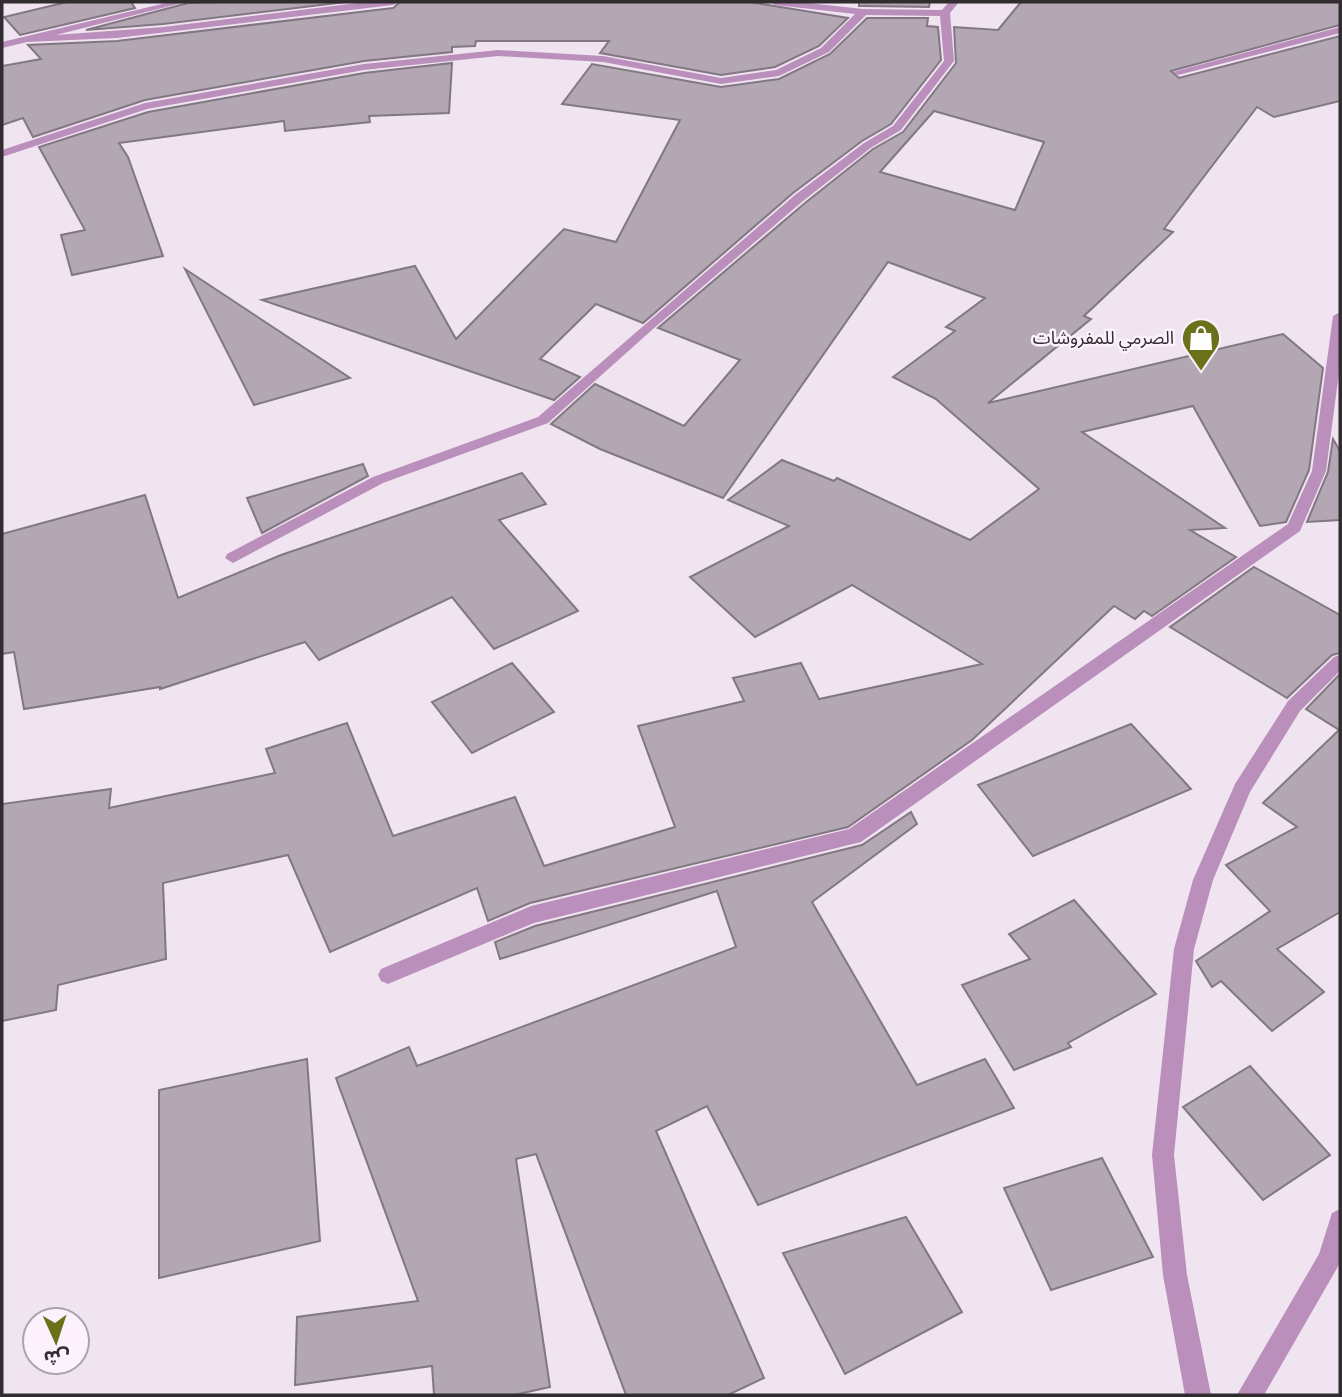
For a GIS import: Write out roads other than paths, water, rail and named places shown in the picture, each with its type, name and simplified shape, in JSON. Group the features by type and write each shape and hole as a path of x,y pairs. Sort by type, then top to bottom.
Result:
{"street":[{"path":"2,46 181,2"},
{"path":"25,39 87,39 310,9 393,2"},
{"path":"775,2 863,12 945,13"},
{"path":"233,558 379,480 543,420 648,326 799,198 868,145 897,128 948,61 950,48 945,13 954,2"},
{"path":"2,154 145,106 391,64 498,53 603,59 722,81 779,73 825,50 863,12"},
{"path":"1178,72 1340,30"},
{"path":"388,975 531,915 854,836 1294,527 1319,471 1340,316"},
{"path":"1198,1395 1175,1275 1163,1155 1184,949 1203,880 1242,789 1294,706 1340,661"},
{"path":"1250,1395 1330,1259 1340,1221"}],"place":[{"name":"الصرمي للمفروشات","path":"1201,372"}]}
